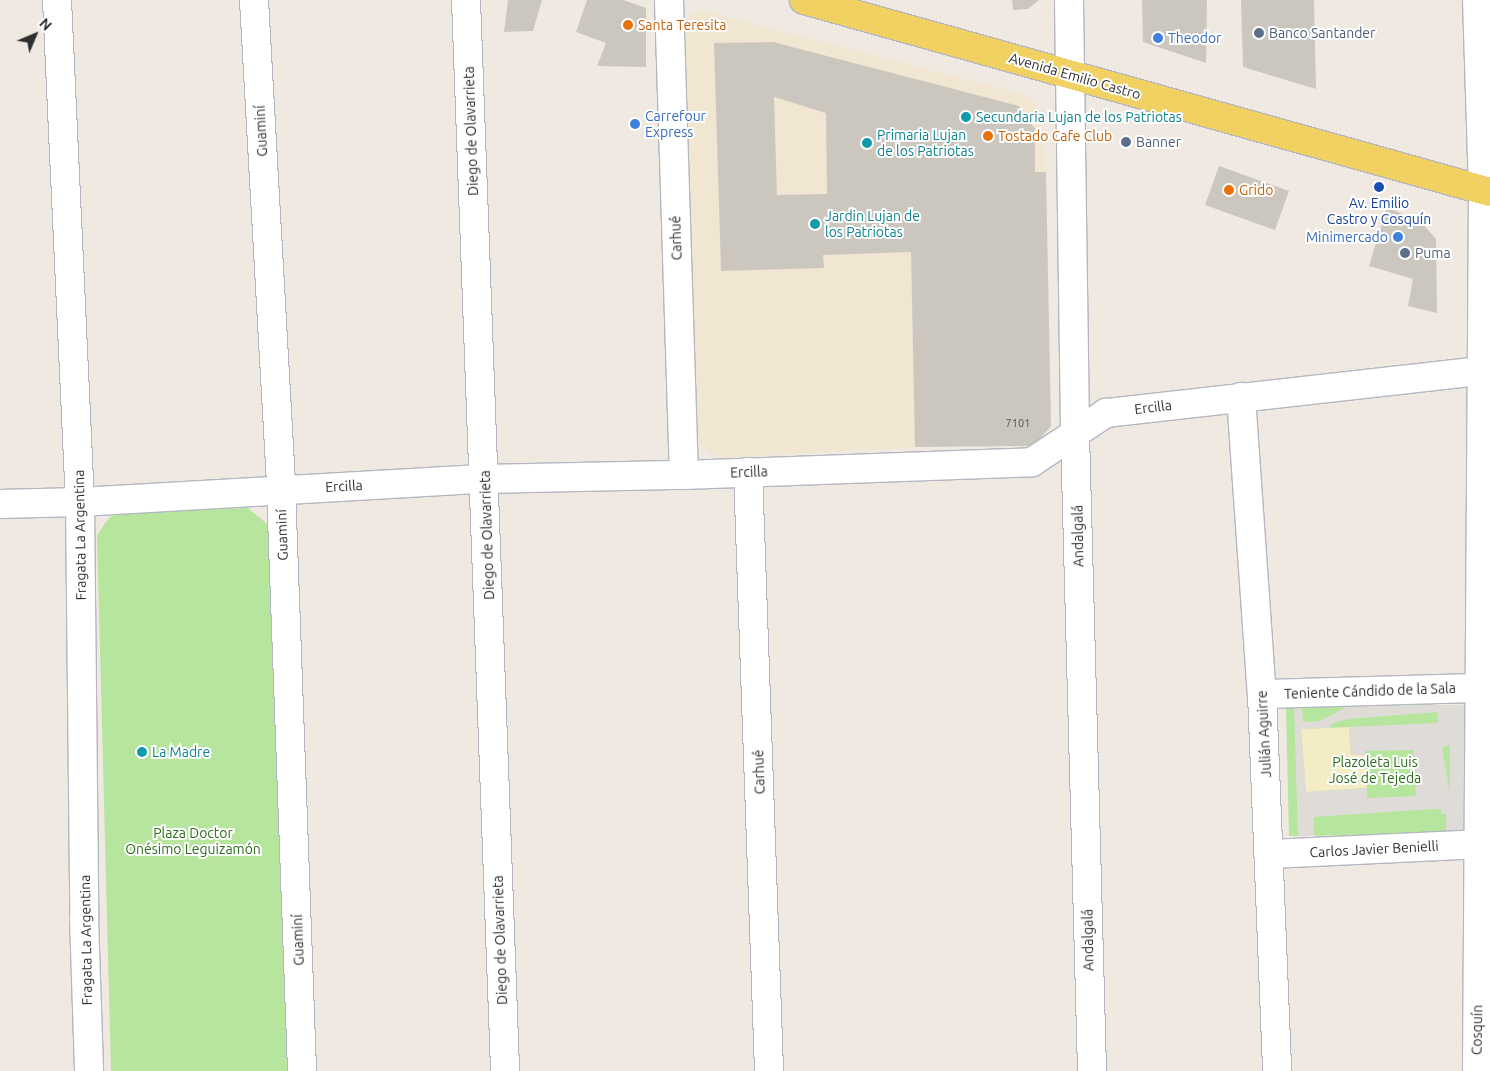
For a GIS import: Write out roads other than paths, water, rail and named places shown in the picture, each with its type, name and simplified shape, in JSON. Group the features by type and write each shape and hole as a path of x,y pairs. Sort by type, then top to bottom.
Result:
{"main road":[{"name":"Avenida Emilio Castro","path":"804,0 1486,191"}],"street":[{"name":"Fragata La Argentina","path":"57,0 80,502 84,918 89,1071"},
{"name":"Guaminí","path":"254,0 281,489 302,1071"},
{"name":"Diego de Olavarrieta","path":"466,0 485,479 504,1071"},
{"name":"Carhué","path":"669,0 684,475"},
{"name":"Andalgalá","path":"1068,0 1075,434 1092,1071"},
{"name":"Cosquín","path":"1477,0 1486,191 1480,371 1477,1071"},
{"name":"Ercilla","path":"0,504 80,502 281,489 485,479 684,475 1032,462 1106,413 1242,396 1480,371"},
{"name":"Julián Aguirre","path":"1242,396 1262,694 1277,1071"},
{"name":"Carhué","path":"748,472 769,1071"},
{"name":"Teniente Cándido de la Sala","path":"1262,694 1478,688"},
{"name":"Carlos Javier Benielli","path":"1269,854 1479,844"}],"place":[{"name":"Santa Teresita","path":"628,25"},
{"name":"Banco Santander","path":"1259,33"},
{"name":"Theodor","path":"1158,38"},
{"name":"Secundaria Lujan de los Patriotas","path":"966,117"},
{"name":"Carrefour Express","path":"635,124"},
{"name":"Tostado Cafe Club","path":"988,136"},
{"name":"Banner","path":"1126,142"},
{"name":"Primaria Lujan de los Patriotas","path":"867,143"},
{"name":"Av. Emilio Castro y Cosquín","path":"1379,187"},
{"name":"Grido","path":"1229,190"},
{"name":"Jardin Lujan de los Patriotas","path":"815,224"},
{"name":"Minimercado","path":"1398,237"},
{"name":"Puma","path":"1405,253"},
{"name":"La Madre","path":"142,752"}],"park label":[{"name":"Plazoleta Luis José de Tejeda","path":"1375,770"},
{"name":"Plaza Doctor Onésimo Leguizamón","path":"193,842"}]}
